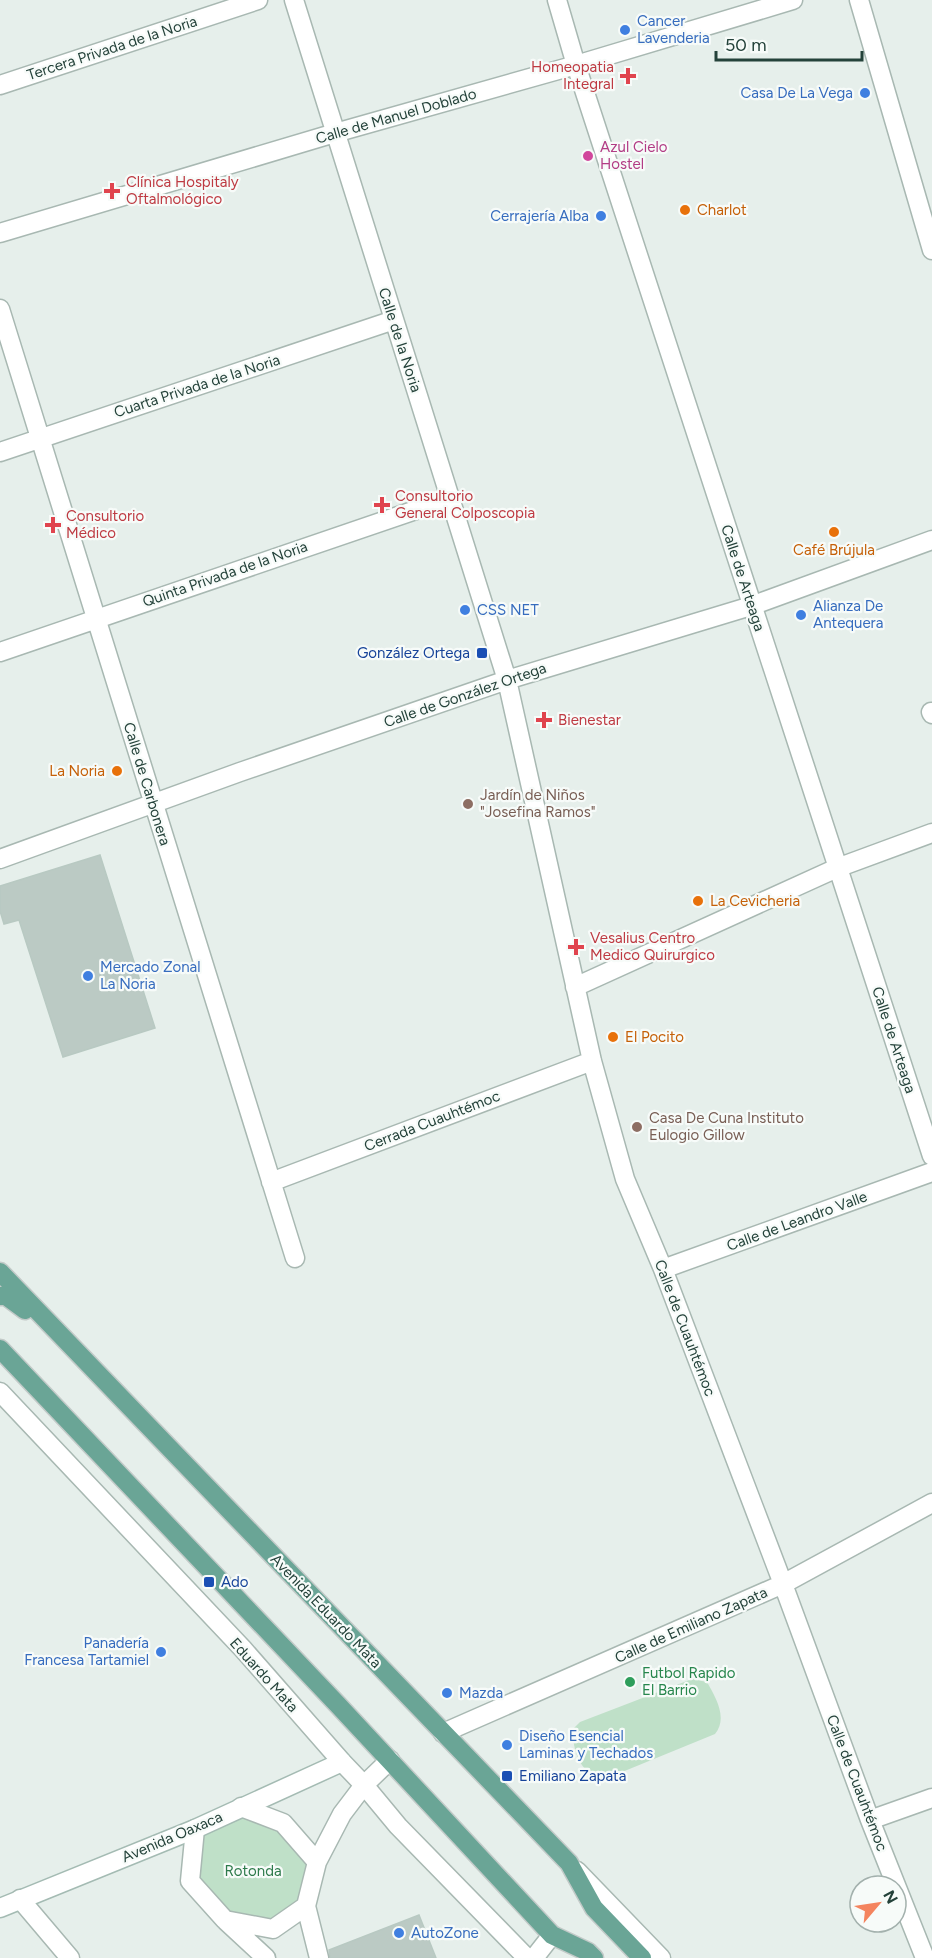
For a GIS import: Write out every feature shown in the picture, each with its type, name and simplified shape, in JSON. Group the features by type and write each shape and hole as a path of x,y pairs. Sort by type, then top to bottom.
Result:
{"main road":[{"name":"Avenida Eduardo Mata","path":"0,1272 569,1863 594,1908 642,1958"},
{"path":"0,1296 6,1296 22,1307 74,1365 103,1379"},
{"path":"0,1349 390,1760 552,1935 588,1952 594,1958"}],"street":[{"name":"Tercera Privada de la Noria","path":"0,85 258,0"},
{"name":"Calle de la Noria","path":"294,0 507,680"},
{"name":"Calle de Arteaga","path":"557,0 576,65 932,1156"},
{"name":"Calle de Manuel Doblado","path":"0,233 793,0"},
{"path":"859,0 932,250"},
{"name":"Calle de Carbonera","path":"0,309 295,1258"},
{"name":"Cuarta Privada de la Noria","path":"0,452 394,320"},
{"name":"Quinta Privada de la Noria","path":"0,652 451,498"},
{"name":"Calle de González Ortega","path":"0,859 507,680 752,606 932,540"},
{"name":"Calle de Cuauhtémoc","path":"507,680 592,1061 625,1179 663,1269 870,1820 925,1958"},
{"path":"575,987 837,868 932,833"},
{"name":"Cerrada Cuauhtémoc","path":"271,1182 592,1061"},
{"name":"Calle de Leandro Valle","path":"663,1269 932,1172"},
{"name":"Eduardo Mata","path":"0,1392 243,1649 398,1826 527,1958"},
{"name":"Calle de Emiliano Zapata","path":"442,1733 783,1584 932,1503"},
{"path":"319,1958 306,1906 317,1862 342,1814 364,1785 390,1760"},
{"name":"Avenida Oaxaca","path":"0,1908 195,1829 342,1762"},
{"path":"870,1820 932,1798"},
{"path":"241,1807 283,1823 317,1862"},
{"path":"195,1829 190,1881 225,1920 267,1958"},
{"path":"569,1863 661,1958"},
{"path":"20,1899 70,1958"},
{"path":"225,1920 273,1929 306,1906"},
{"path":"534,1958 552,1935 575,1958"}],"green space":[{"path":"692,1679 707,1682 717,1701 721,1715 719,1728 715,1734 605,1779 596,1777 584,1768 574,1747 572,1730 580,1722"},
{"name":"Rotonda","path":"241,1811 282,1824 312,1865 303,1902 273,1926 228,1919 193,1880 198,1828"}],"building":[{"name":"Mercado Zonal La Noria","path":"100,855 155,1028 63,1057 19,920 4,924 0,911 0,886"},
{"name":"AutoZone","path":"419,1915 436,1958 330,1958 329,1950"}],"place":[{"name":"Cancer Lavenderia","path":"625,30"},
{"name":"Homeopatia Integral","path":"628,76"},
{"name":"Casa De La Vega","path":"865,93"},
{"name":"Azul Cielo Hostel","path":"588,156"},
{"name":"Clínica Hospitaly Oftalmológico","path":"112,191"},
{"name":"Charlot","path":"685,210"},
{"name":"Cerrajería Alba","path":"601,216"},
{"name":"Consultorio General Colposcopia","path":"382,505"},
{"name":"Consultorio Médico","path":"53,525"},
{"name":"Café Brújula","path":"834,532"},
{"name":"CSS NET","path":"465,610"},
{"name":"Alianza De Antequera","path":"801,615"},
{"name":"González Ortega","path":"482,653"},
{"name":"Bienestar","path":"544,720"},
{"name":"La Noria","path":"117,771"},
{"name":"Jardín de Niños \"Josefina Ramos\"","path":"468,804"},
{"name":"La Cevicheria","path":"698,901"},
{"name":"Vesalius Centro Medico Quirurgico","path":"576,947"},
{"name":"Mercado Zonal La Noria","path":"88,976"},
{"name":"El Pocito","path":"613,1037"},
{"name":"Casa De Cuna Instituto Eulogio Gillow","path":"637,1127"},
{"name":"Ado","path":"209,1582"},
{"name":"Panadería Francesa Tartamiel","path":"161,1652"},
{"name":"Futbol Rapido El Barrio","path":"630,1682"},
{"name":"Mazda","path":"447,1693"},
{"name":"Diseño Esencial Laminas y Techados","path":"507,1745"},
{"name":"Emiliano Zapata","path":"507,1776"},
{"name":"AutoZone","path":"399,1933"}]}
